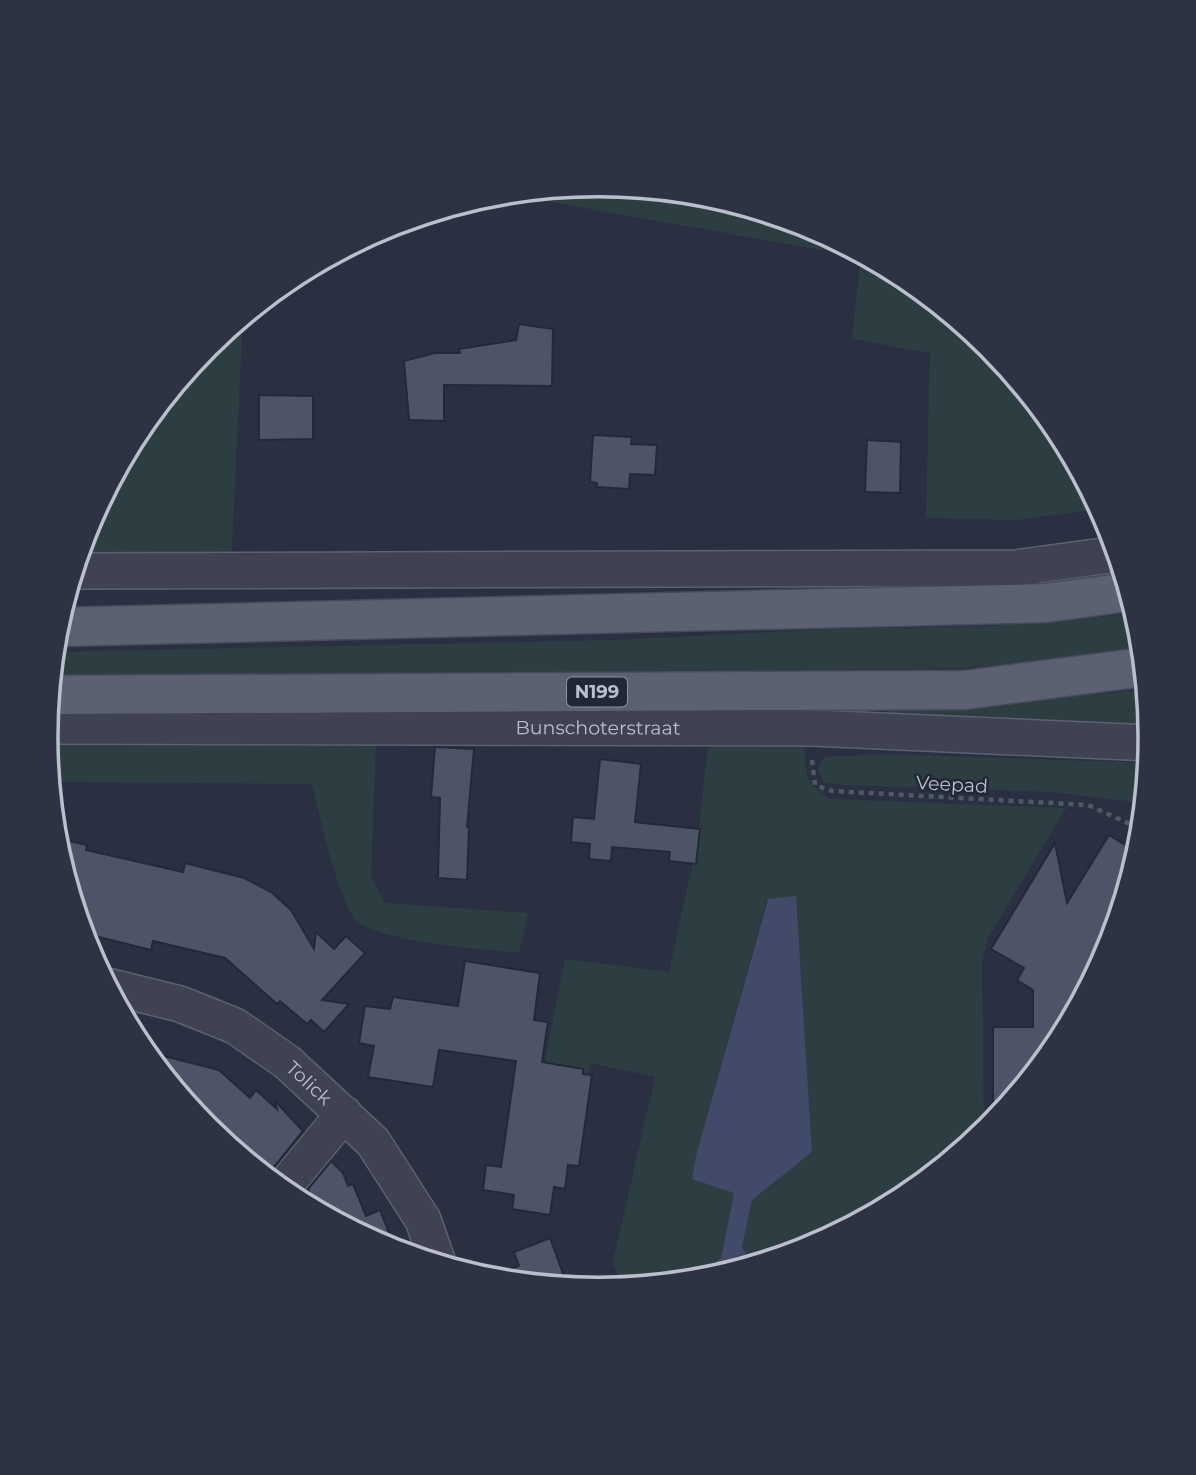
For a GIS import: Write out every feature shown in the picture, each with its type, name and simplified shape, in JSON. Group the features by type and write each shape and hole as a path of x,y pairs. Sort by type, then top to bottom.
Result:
{"main road":[{"path":"69,627 1045,603 1119,593"},
{"name":"Bunschoterstraat","path":"60,695 965,690 1134,668"}],"street":[{"path":"84,571 1016,568 1107,555"},
{"name":"Bunschoterstraat","path":"58,726 813,728 1138,742"},
{"name":"Tolick","path":"124,998 180,1004 235,1026 287,1062 373,1142 416,1209 433,1252"},
{"path":"289,1181 344,1114"}],"path":[{"name":"Veepad","path":"813,728 816,785 832,791 1088,805 1131,823"}],"shaded area":[{"path":"633,198 703,208 772,226 836,253 541,200"},
{"path":"860,266 927,309 980,355 1027,409 1047,437 1088,510 1016,520 926,518 930,353 852,339"},
{"path":"242,331 231,563 87,561 113,499 149,437 192,381"},
{"path":"1124,615 1132,656 961,668 61,680 65,652 613,640 834,629 987,626"},
{"path":"1136,691 1138,728 905,718 886,711"},
{"path":"58,741 376,743 371,877 385,903 528,913 519,953 409,939 369,928 357,921 350,912 337,878 312,784 60,782"},
{"path":"708,747 804,747 808,778 816,789 831,799 1066,808 988,938 982,963 984,1116 927,1166 868,1205 805,1237 747,1256 742,1248 752,1200 812,1152 800,958 767,899 697,1152 734,1193 721,1258 712,1265 703,1267 619,1277 613,1262 655,1077 591,1063 586,1083 544,1066 565,959 669,972 697,844"},
{"path":"886,754 1137,763 1135,802 1052,792 823,782 818,769 824,757"}],"water":[{"path":"796,896 812,1152 752,1200 742,1247 748,1256 712,1265 721,1258 734,1193 692,1179 697,1152 768,899"}],"building":[{"path":"519,324 553,329 552,386 444,385 444,421 409,420 404,361 435,353 460,353 459,349 516,340"},
{"path":"259,395 313,396 313,439 259,440"},
{"path":"593,435 632,437 631,444 657,445 655,475 630,474 629,489 597,487 597,483 590,482"},
{"path":"867,440 901,442 900,493 865,492"},
{"path":"435,747 474,749 467,827 467,880 438,878 440,798 431,797"},
{"path":"600,759 641,764 635,822 700,829 696,864 669,861 670,852 612,847 611,861 589,859 590,844 571,842 573,817 594,819"},
{"path":"1109,835 1127,846 1110,911 1083,976 1047,1038 1027,1066 993,1104 993,1027 1033,1027 1033,990 1017,980 1024,968 991,949 1055,843 1067,903"},
{"path":"68,841 87,845 86,850 183,872 185,863 244,878 271,892 291,910 314,949 316,932 334,949 346,936 365,953 322,1000 349,1004 324,1032 311,1020 307,1024 280,1001 277,1004 225,958 153,941 151,950 96,936 86,911"},
{"path":"465,961 540,973 534,1020 548,1022 542,1062 583,1069 583,1074 592,1075 579,1166 568,1165 565,1189 554,1187 550,1215 512,1209 514,1195 483,1190 486,1165 501,1167 516,1061 439,1050 433,1087 368,1077 374,1046 359,1043 365,1006 390,1009 393,997 458,1006"},
{"path":"161,1055 219,1070 250,1098 256,1090 277,1109 275,1101 303,1131 273,1169 216,1120"},
{"path":"331,1161 343,1173 348,1186 353,1184 366,1216 380,1210 390,1237 328,1205 310,1194 308,1189"},
{"path":"550,1238 564,1277 509,1270 519,1266 514,1252"}]}
